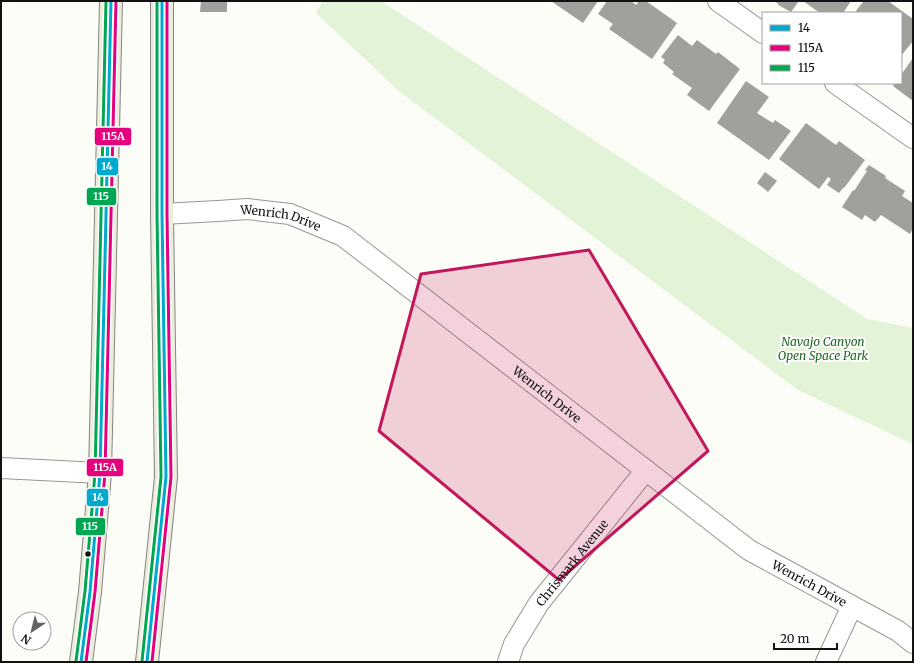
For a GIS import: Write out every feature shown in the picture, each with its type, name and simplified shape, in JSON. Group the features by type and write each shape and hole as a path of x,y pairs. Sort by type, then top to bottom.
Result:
{"main road":[{"path":"81,662 90,592 100,473 111,1"},
{"path":"147,662 166,477 162,214 162,1"}],"street":[{"path":"718,1 762,32"},
{"path":"836,84 913,138"},
{"name":"Wenrich Drive","path":"162,214 247,209 290,214 343,236 749,550 898,631 913,643"},
{"path":"1,468 100,473"},
{"name":"Chrismark Avenue","path":"508,662 514,644 540,603 646,470"},
{"path":"826,662 852,606"}],"highlighted area":[{"path":"589,250 708,451 559,580 379,431 421,274"}],"green space":[{"name":"Navajo Canyon Open Space Park","path":"323,1 381,1 867,319 913,328 913,444 798,390 400,92 316,13"}],"building":[{"path":"201,1 227,1 227,12 200,12"},
{"path":"551,1 598,1 583,23"},
{"path":"607,1 631,1 636,5 639,1 646,1 677,23 652,59 609,29 613,24 598,14"},
{"path":"775,1 799,1 791,12 780,6"},
{"path":"803,1 851,1 844,12 819,12"},
{"path":"864,1 888,1 913,19 913,41 902,55 902,12 856,12"},
{"path":"678,35 692,46 697,40 716,54 718,52 740,69 709,111 687,95 692,88 672,74 674,72 663,63 665,60 661,57"},
{"path":"913,58 913,101 893,86 894,84 902,84 902,74"},
{"path":"746,81 769,97 757,113 773,123 775,120 791,131 769,160 717,123"},
{"path":"806,123 836,145 839,141 865,160 839,193 827,185 831,179 828,177 819,189 779,159"},
{"path":"869,165 905,191 902,196 913,203 913,228 910,234 881,215 875,222 865,215 862,220 842,207 867,171 865,170"},
{"path":"765,172 777,181 768,192 757,183"}],"transit line":[{"name":"115","path":"76,661 85,591 95,473 106,1"},
{"name":"14","path":"81,662 90,592 100,473 111,1"},
{"name":"115A","path":"86,662 95,592 105,473 116,1"},
{"name":"115","path":"142,661 161,477 157,214 157,1"},
{"name":"14","path":"147,662 166,477 162,214 162,1"},
{"name":"115A","path":"152,662 171,477 167,214 167,1"}]}
